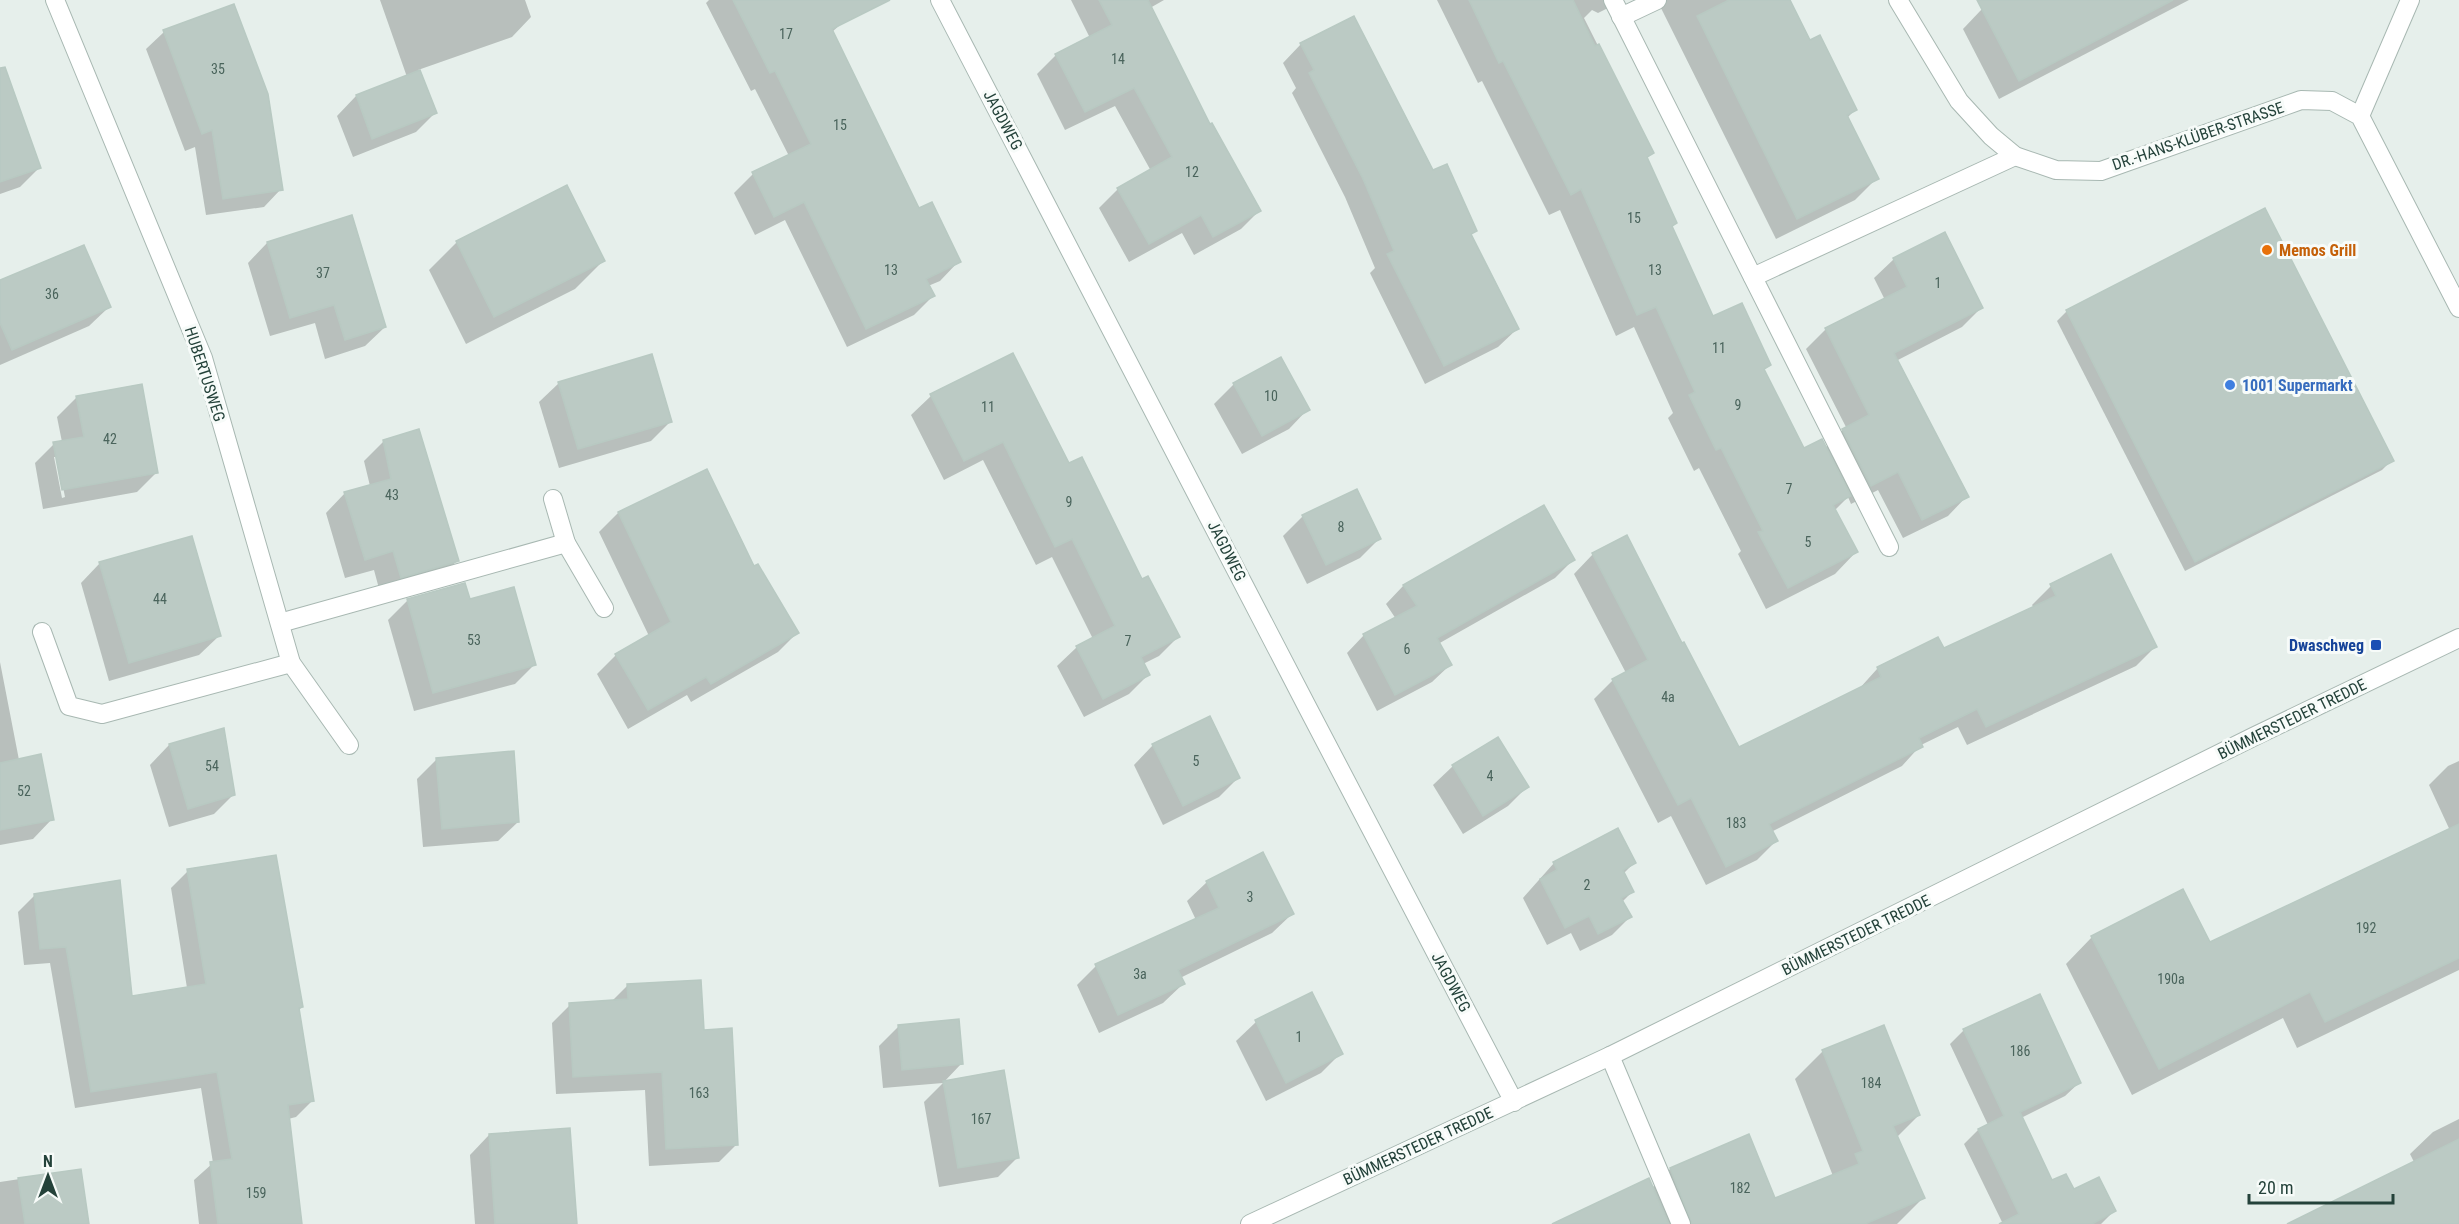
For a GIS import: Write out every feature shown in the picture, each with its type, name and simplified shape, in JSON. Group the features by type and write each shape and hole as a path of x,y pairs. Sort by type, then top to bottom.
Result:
{"street":[{"name":"HUBERTUSWEG","path":"56,0 203,358 291,663 349,745"},
{"name":"JAGDWEG","path":"940,0 1122,345 1339,772 1514,1102"},
{"path":"1613,0 1889,547"},
{"path":"1622,17 1657,0"},
{"name":"DR.-HANS-KLÜBER-STRASSE","path":"1898,0 1959,100 1991,136 2014,156 2056,170 2101,171 2301,100 2332,100 2360,117"},
{"path":"2410,0 2360,117 2459,308"},
{"path":"1753,277 2014,156"},
{"path":"553,499 566,543 604,608"},
{"path":"280,623 566,543"},
{"path":"42,632 69,706 102,714 291,663"},
{"name":"BÜMMERSTEDER TREDDE","path":"1250,1224 1610,1056 2255,736 2459,638"},
{"path":"1610,1056 1681,1224"}],"building":[{"path":"733,0 890,0 832,29 919,208 932,202 961,262 926,279 935,296 866,329 804,202 774,217 752,172 811,144 775,71 770,73"},
{"path":"1099,0 1148,0 1210,124 1212,123 1261,211 1213,237 1201,215 1149,244 1117,188 1172,157 1134,88 1085,112 1055,54 1112,25"},
{"path":"1469,0 1573,0 1595,46 1599,44 1654,153 1647,157 1677,223 1672,226 1713,316 1742,303 1771,365 1764,369 1804,448 1822,439 1851,496 1833,505 1858,552 1788,588 1758,532 1763,531 1721,448 1716,450 1689,395 1695,392 1656,307 1637,315 1581,189 1571,195 1503,61 1499,63"},
{"path":"1729,0 1790,0 1810,40 1820,35 1857,110 1847,115 1879,179 1797,219 1697,16"},
{"path":"1977,0 2173,0 2019,81"},
{"path":"234,4 268,94 283,190 223,199 212,130 202,134 163,30"},
{"path":"1354,16 1433,170 1447,164 1477,231 1471,234 1519,329 1444,366 1387,254 1394,251 1363,179 1309,73 1314,70 1300,43"},
{"path":"5,67 41,168 0,182 0,68"},
{"path":"420,70 437,113 372,139 356,95"},
{"path":"567,185 605,261 494,317 456,241"},
{"name":"1001 Supermarkt","path":"2265,208 2394,461 2195,562 2066,310"},
{"path":"352,215 386,327 345,340 334,305 290,318 267,242"},
{"path":"1945,232 1983,308 1894,353 1969,497 1922,520 1898,472 1871,486 1842,429 1869,415 1825,328 1907,287 1893,258"},
{"path":"84,245 111,307 12,350 0,323 0,280"},
{"path":"1013,353 1069,463 1082,457 1142,579 1148,576 1180,637 1141,657 1150,675 1103,699 1076,646 1115,626 1072,539 1055,547 1003,442 964,461 930,394"},
{"path":"652,354 672,422 578,449 558,382"},
{"path":"1281,357 1310,410 1262,436 1233,383"},
{"path":"142,384 158,473 62,490 53,442 84,437 76,396"},
{"path":"419,429 459,561 401,578 393,551 365,560 344,492 391,479 383,440"},
{"path":"707,469 754,566 758,564 799,633 711,684 706,677 648,710 615,654 671,622 618,512"},
{"path":"1357,489 1381,539 1326,565 1302,515"},
{"path":"1544,505 1575,560 1437,638 1452,665 1395,695 1363,634 1417,606 1403,585"},
{"path":"1627,535 1682,643 1684,642 1739,747 1881,677 1877,667 1938,637 1944,648 2056,596 2050,584 2111,554 2157,647 1986,727 1977,709 1919,738 1923,747 1769,824 1778,841 1726,867 1691,798 1678,805 1612,679 1648,660 1592,553"},
{"path":"192,536 221,636 129,663 99,562"},
{"path":"465,583 470,599 514,587 536,665 433,693 407,599"},
{"path":"1210,716 1240,778 1183,806 1152,744"},
{"path":"224,728 235,795 188,809 169,744"},
{"path":"1498,737 1529,787 1483,816 1452,765"},
{"path":"514,751 519,822 442,829 436,758"},
{"path":"41,754 54,820 0,830 0,763"},
{"path":"2459,824 2459,958 2325,1022 2310,992 2159,1069 2091,936 2183,889 2210,942"},
{"path":"1618,828 1636,863 1623,870 1634,892 1621,898 1632,917 1598,934 1589,916 1565,928 1540,879 1557,870 1553,862"},
{"path":"1263,852 1294,914 1178,970 1185,984 1118,1015 1095,964 1219,908 1206,881"},
{"path":"276,855 303,1007 299,1008 314,1101 288,1105 302,1224 218,1224 210,1162 232,1159 217,1072 91,1092 66,947 40,949 34,894 120,880 132,996 206,984 187,869"},
{"path":"701,980 704,1030 732,1028 738,1145 666,1149 662,1072 573,1077 569,1003 628,999 627,984"},
{"path":"1312,992 1343,1054 1286,1083 1255,1020"},
{"path":"2040,994 2081,1083 2020,1112 2052,1180 2066,1174 2074,1189 2099,1177 2116,1211 2092,1224 1999,1224 2019,1214 1978,1129 2004,1116 1963,1029"},
{"path":"959,1019 963,1064 902,1070 898,1025"},
{"path":"1884,1025 1920,1115 1893,1126 1925,1198 1865,1224 1692,1224 1670,1168 1749,1134 1775,1198 1859,1164 1855,1154 1863,1151 1822,1050"},
{"path":"1004,1070 1019,1158 958,1168 943,1081"},
{"path":"570,1128 577,1224 495,1224 489,1134"},
{"path":"2459,1139 2459,1224 2287,1224"},
{"path":"81,1169 89,1224 25,1224 18,1178"},
{"path":"1649,1178 1669,1224 1552,1224"}],"place":[{"name":"Memos Grill","path":"2267,250"},
{"name":"1001 Supermarkt","path":"2230,385"},
{"name":"Dwaschweg","path":"2376,645"}]}
